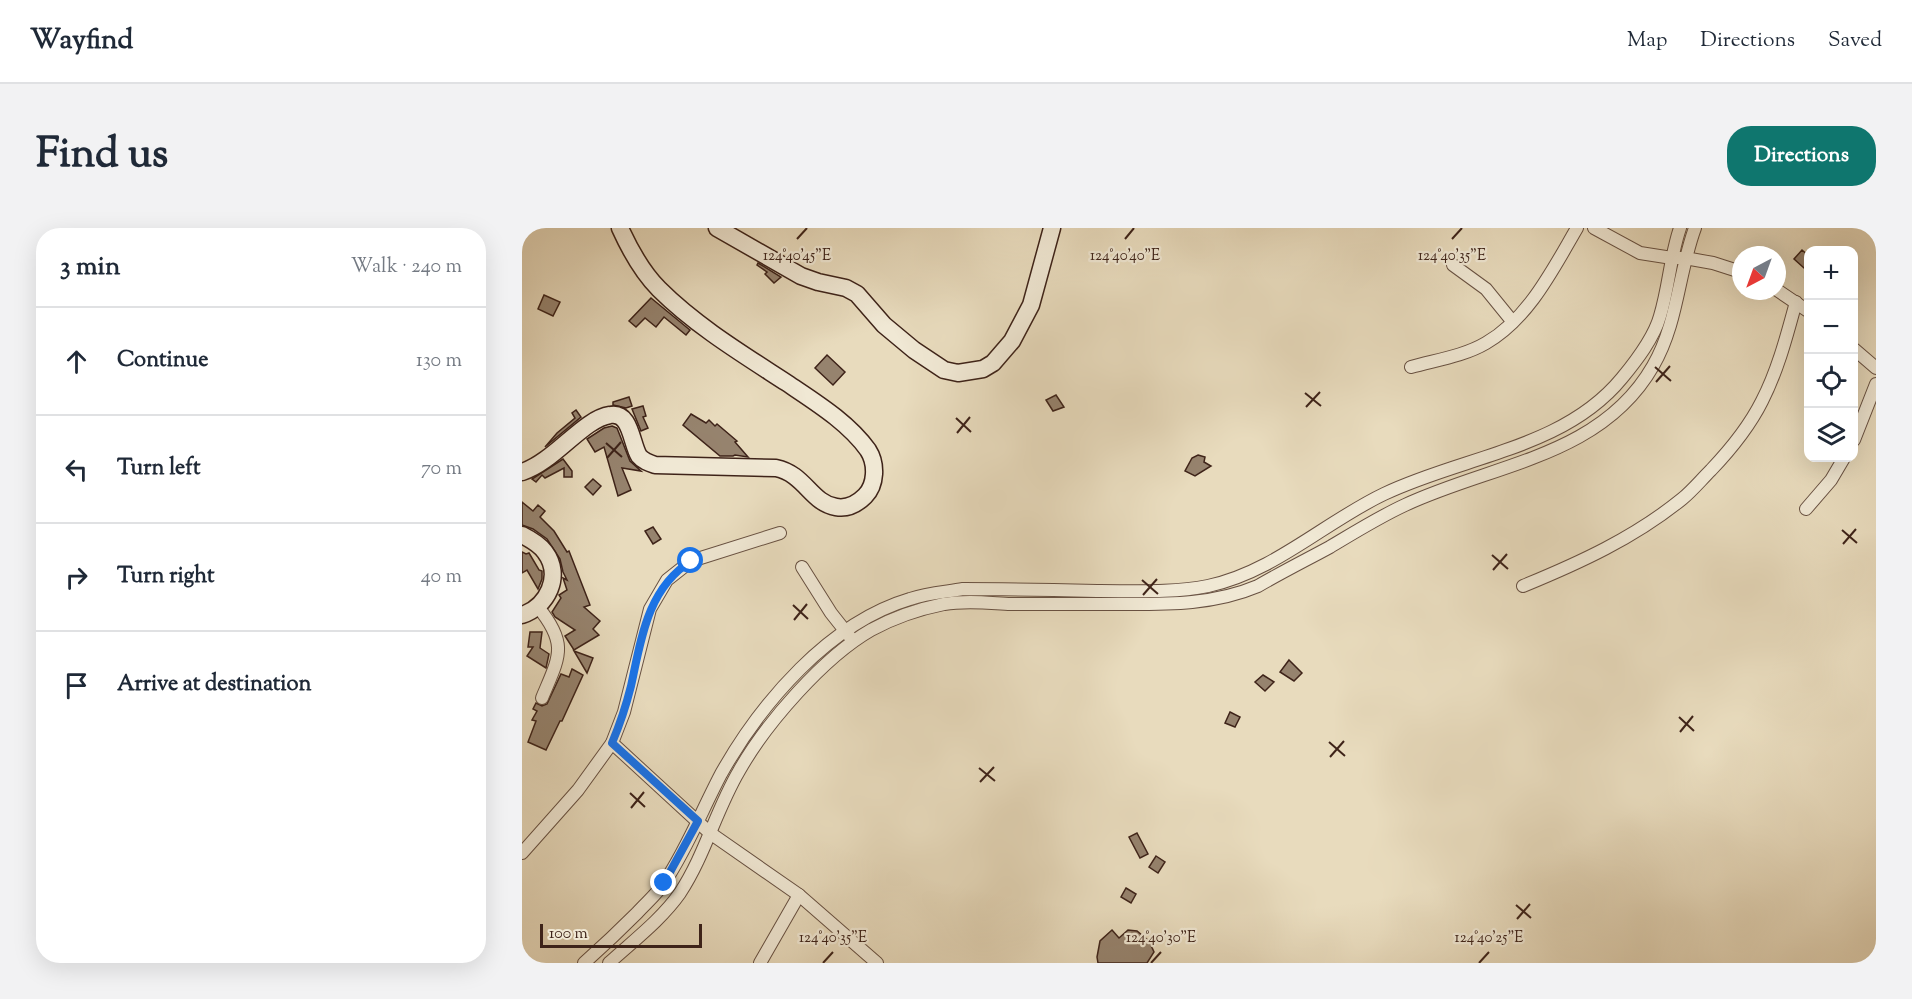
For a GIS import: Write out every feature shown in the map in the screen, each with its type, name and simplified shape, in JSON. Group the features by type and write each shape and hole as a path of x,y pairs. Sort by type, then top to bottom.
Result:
{"main road":[{"path":"522,472 531,470 557,452 600,417 615,414 627,423 639,455 655,465 776,468 788,471 817,498 837,507 856,503 867,494 871,487 874,463 868,451 842,423 811,399 700,324 660,290 644,272 620,228"},
{"path":"717,228 801,276 846,288 857,294 874,315 896,336 937,366 958,373 983,369 993,363 1012,341 1031,305 1052,228"},
{"path":"522,535 547,554 553,580 549,593 538,607 522,615"}],"street":[{"path":"1411,367 1471,350 1486,343 1512,321 1543,286 1577,228"},
{"path":"1594,228 1640,253 1685,258 1732,269"},
{"path":"609,963 665,911 680,893 698,862 738,772 760,738 819,671 870,630 894,619 943,604 1159,598 1246,575 1381,495 1409,482 1511,447 1564,425 1586,413 1622,378 1648,342 1660,318 1680,228"},
{"path":"584,963 664,883 722,773 764,709 788,681 845,631 886,608 910,598 963,590 1006,589 1202,602 1241,593 1258,586 1407,504 1576,440 1623,406 1652,368 1665,343 1674,317 1685,258 1695,228"},
{"path":"1453,265 1486,289 1512,321"},
{"path":"1786,296 1804,308"},
{"path":"1523,586 1571,566 1642,529 1683,498 1712,469 1742,435 1763,400 1782,352 1796,302"},
{"path":"1858,352 1876,368"},
{"path":"1858,430 1876,384"},
{"path":"1806,509 1831,480 1842,462"},
{"path":"522,853 578,790 612,743 624,712 650,609 667,580 691,561 780,533"},
{"path":"1317,533 1329,547"},
{"path":"802,567 854,642"},
{"path":"1006,589 1008,603"},
{"path":"538,607 552,624 558,643 558,659 542,698"},
{"path":"612,743 710,833 799,895 878,963"},
{"path":"760,963 799,895"}],"building":[{"path":"1802,250 1804,252 1804,268 1794,259"},
{"path":"758,263 781,277 774,283 765,274 767,272 757,265"},
{"path":"544,295 560,302 553,316 538,309"},
{"path":"651,298 690,330 686,335 664,317 656,327 645,318 636,327 629,321"},
{"path":"827,355 845,372 833,385 815,368"},
{"path":"1056,395 1064,407 1053,411 1046,400"},
{"path":"629,397 632,406 626,408 613,405 613,402"},
{"path":"643,406 646,416 643,417 648,428 641,431 632,409"},
{"path":"576,410 581,417 545,447 575,418 572,413"},
{"path":"691,414 706,423 709,420 715,426 717,424 737,441 735,442 748,457 720,456 683,425"},
{"path":"612,426 617,428 630,461 641,471 622,468 631,490 618,496 604,447 595,452 587,439 604,428"},
{"path":"1198,455 1205,457 1204,462 1211,466 1195,476 1185,471 1192,458"},
{"path":"563,459 572,471 572,477 564,477 564,468 545,478 542,475 536,482 532,479"},
{"path":"593,479 601,486 593,495 585,487"},
{"path":"522,502 533,511 538,505 545,511 540,517 554,531 567,552 569,551 590,605 584,607 600,621 593,629 599,635 574,650 565,636 575,630 555,617 552,612 561,598 559,595 567,590 563,578 567,580 560,559 547,539 533,529 522,525"},
{"path":"653,527 661,539 653,544 645,531"},
{"path":"522,552 529,553 539,570 542,571 538,589 527,570 522,573"},
{"path":"530,632 542,632 540,648 549,654 546,668 527,656 533,647 528,647"},
{"path":"574,651 593,658 587,673"},
{"path":"1289,660 1302,673 1294,681 1280,672"},
{"path":"572,669 583,675 546,750 528,742 536,721 532,720 537,711 533,709 536,703 542,706 547,704 561,674 569,677"},
{"path":"1263,675 1274,682 1265,691 1255,682"},
{"path":"1230,712 1240,717 1235,727 1225,723"},
{"path":"1137,833 1148,854 1140,858 1129,837"},
{"path":"1156,856 1165,862 1158,873 1149,867"},
{"path":"1126,888 1136,894 1131,903 1121,897"},
{"path":"1112,930 1119,938 1128,930 1137,931 1149,941 1154,952 1147,963 1098,963 1100,941"}],"route":[{"path":"664,883 698,821 612,743 624,712 650,609 667,580 691,561"}]}
